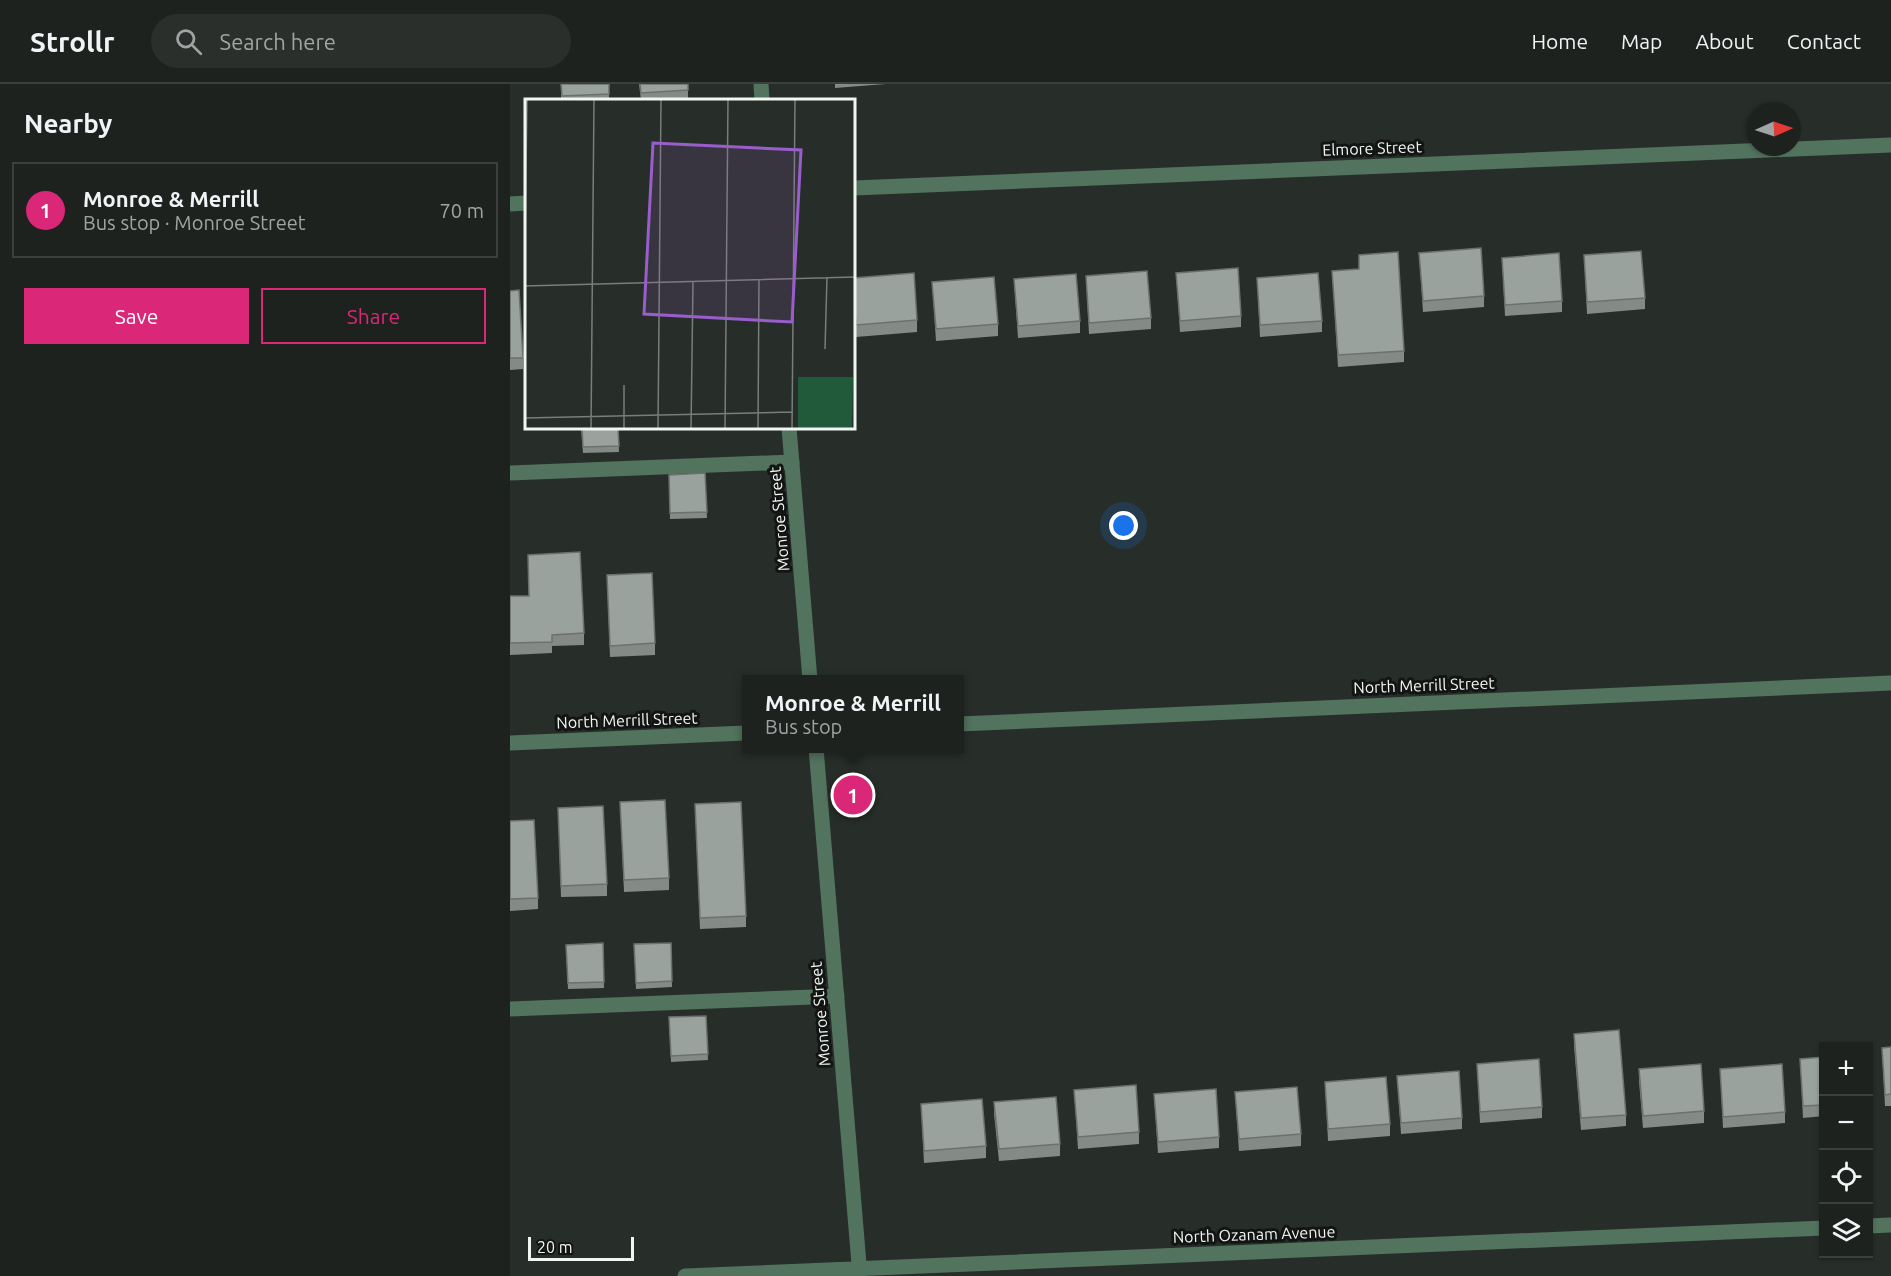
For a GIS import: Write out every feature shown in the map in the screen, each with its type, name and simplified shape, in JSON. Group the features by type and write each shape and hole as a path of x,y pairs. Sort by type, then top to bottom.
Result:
{"street":[{"path":"761,84 762,99"},
{"name":"Elmore Street","path":"855,188 1891,145"},
{"path":"510,204 525,203"},
{"name":"Monroe Street","path":"789,429 810,675"},
{"path":"510,473 792,462"},
{"name":"North Merrill Street","path":"964,724 1891,683"},
{"name":"North Merrill Street","path":"510,743 742,733"},
{"name":"Monroe Street","path":"816,753 860,1273"},
{"path":"510,1009 837,996"},
{"path":"1873,1226 1891,1225"},
{"name":"North Ozanam Avenue","path":"686,1276 860,1273 1819,1228"}],"building":[{"path":"561,84 609,84 609,94 562,96"},
{"path":"640,84 688,84 688,90 641,93"},
{"path":"1481,248 1484,296 1423,301 1419,253"},
{"path":"1641,251 1645,298 1587,302 1584,255"},
{"path":"1398,252 1404,351 1338,355 1332,271 1359,269 1359,255"},
{"path":"1559,253 1562,301 1505,305 1502,258"},
{"path":"1238,268 1241,316 1180,321 1176,273"},
{"path":"1147,271 1151,318 1089,323 1086,276"},
{"path":"914,273 917,320 856,325 855,278"},
{"path":"1318,273 1322,321 1260,325 1257,278"},
{"path":"1076,274 1080,321 1018,326 1014,279"},
{"path":"994,277 998,324 936,329 932,282"},
{"path":"519,290 523,358 510,358 510,291"},
{"path":"582,429 618,429 619,446 583,447"},
{"path":"705,473 707,512 670,513 669,475"},
{"path":"580,552 584,633 552,635 552,642 510,643 510,596 529,596 528,555"},
{"path":"652,573 655,643 610,646 607,575"},
{"path":"665,800 669,878 624,880 620,802"},
{"path":"741,802 746,916 700,918 695,804"},
{"path":"603,806 607,884 561,886 558,808"},
{"path":"534,820 538,898 510,899 510,821"},
{"path":"603,943 604,982 568,983 566,945"},
{"path":"671,943 672,981 636,983 634,944"},
{"path":"706,1016 708,1054 671,1056 669,1017"},
{"path":"1619,1030 1626,1115 1581,1118 1574,1034"},
{"path":"1891,1047 1891,1094 1885,1095 1882,1048"},
{"path":"1819,1057 1819,1105 1803,1106 1800,1059"},
{"path":"1539,1059 1542,1107 1480,1112 1477,1064"},
{"path":"1701,1064 1704,1111 1643,1116 1639,1069"},
{"path":"1782,1064 1785,1112 1723,1117 1720,1069"},
{"path":"1459,1071 1462,1118 1401,1123 1397,1076"},
{"path":"1386,1077 1390,1124 1328,1129 1325,1082"},
{"path":"1136,1085 1139,1132 1078,1137 1074,1090"},
{"path":"1297,1087 1301,1134 1239,1139 1235,1092"},
{"path":"1216,1089 1219,1137 1158,1142 1154,1094"},
{"path":"1056,1097 1060,1144 999,1149 994,1102"},
{"path":"982,1099 986,1146 924,1151 921,1104"}],"place":[{"name":"Monroe & Merrill","path":"853,795"}]}
